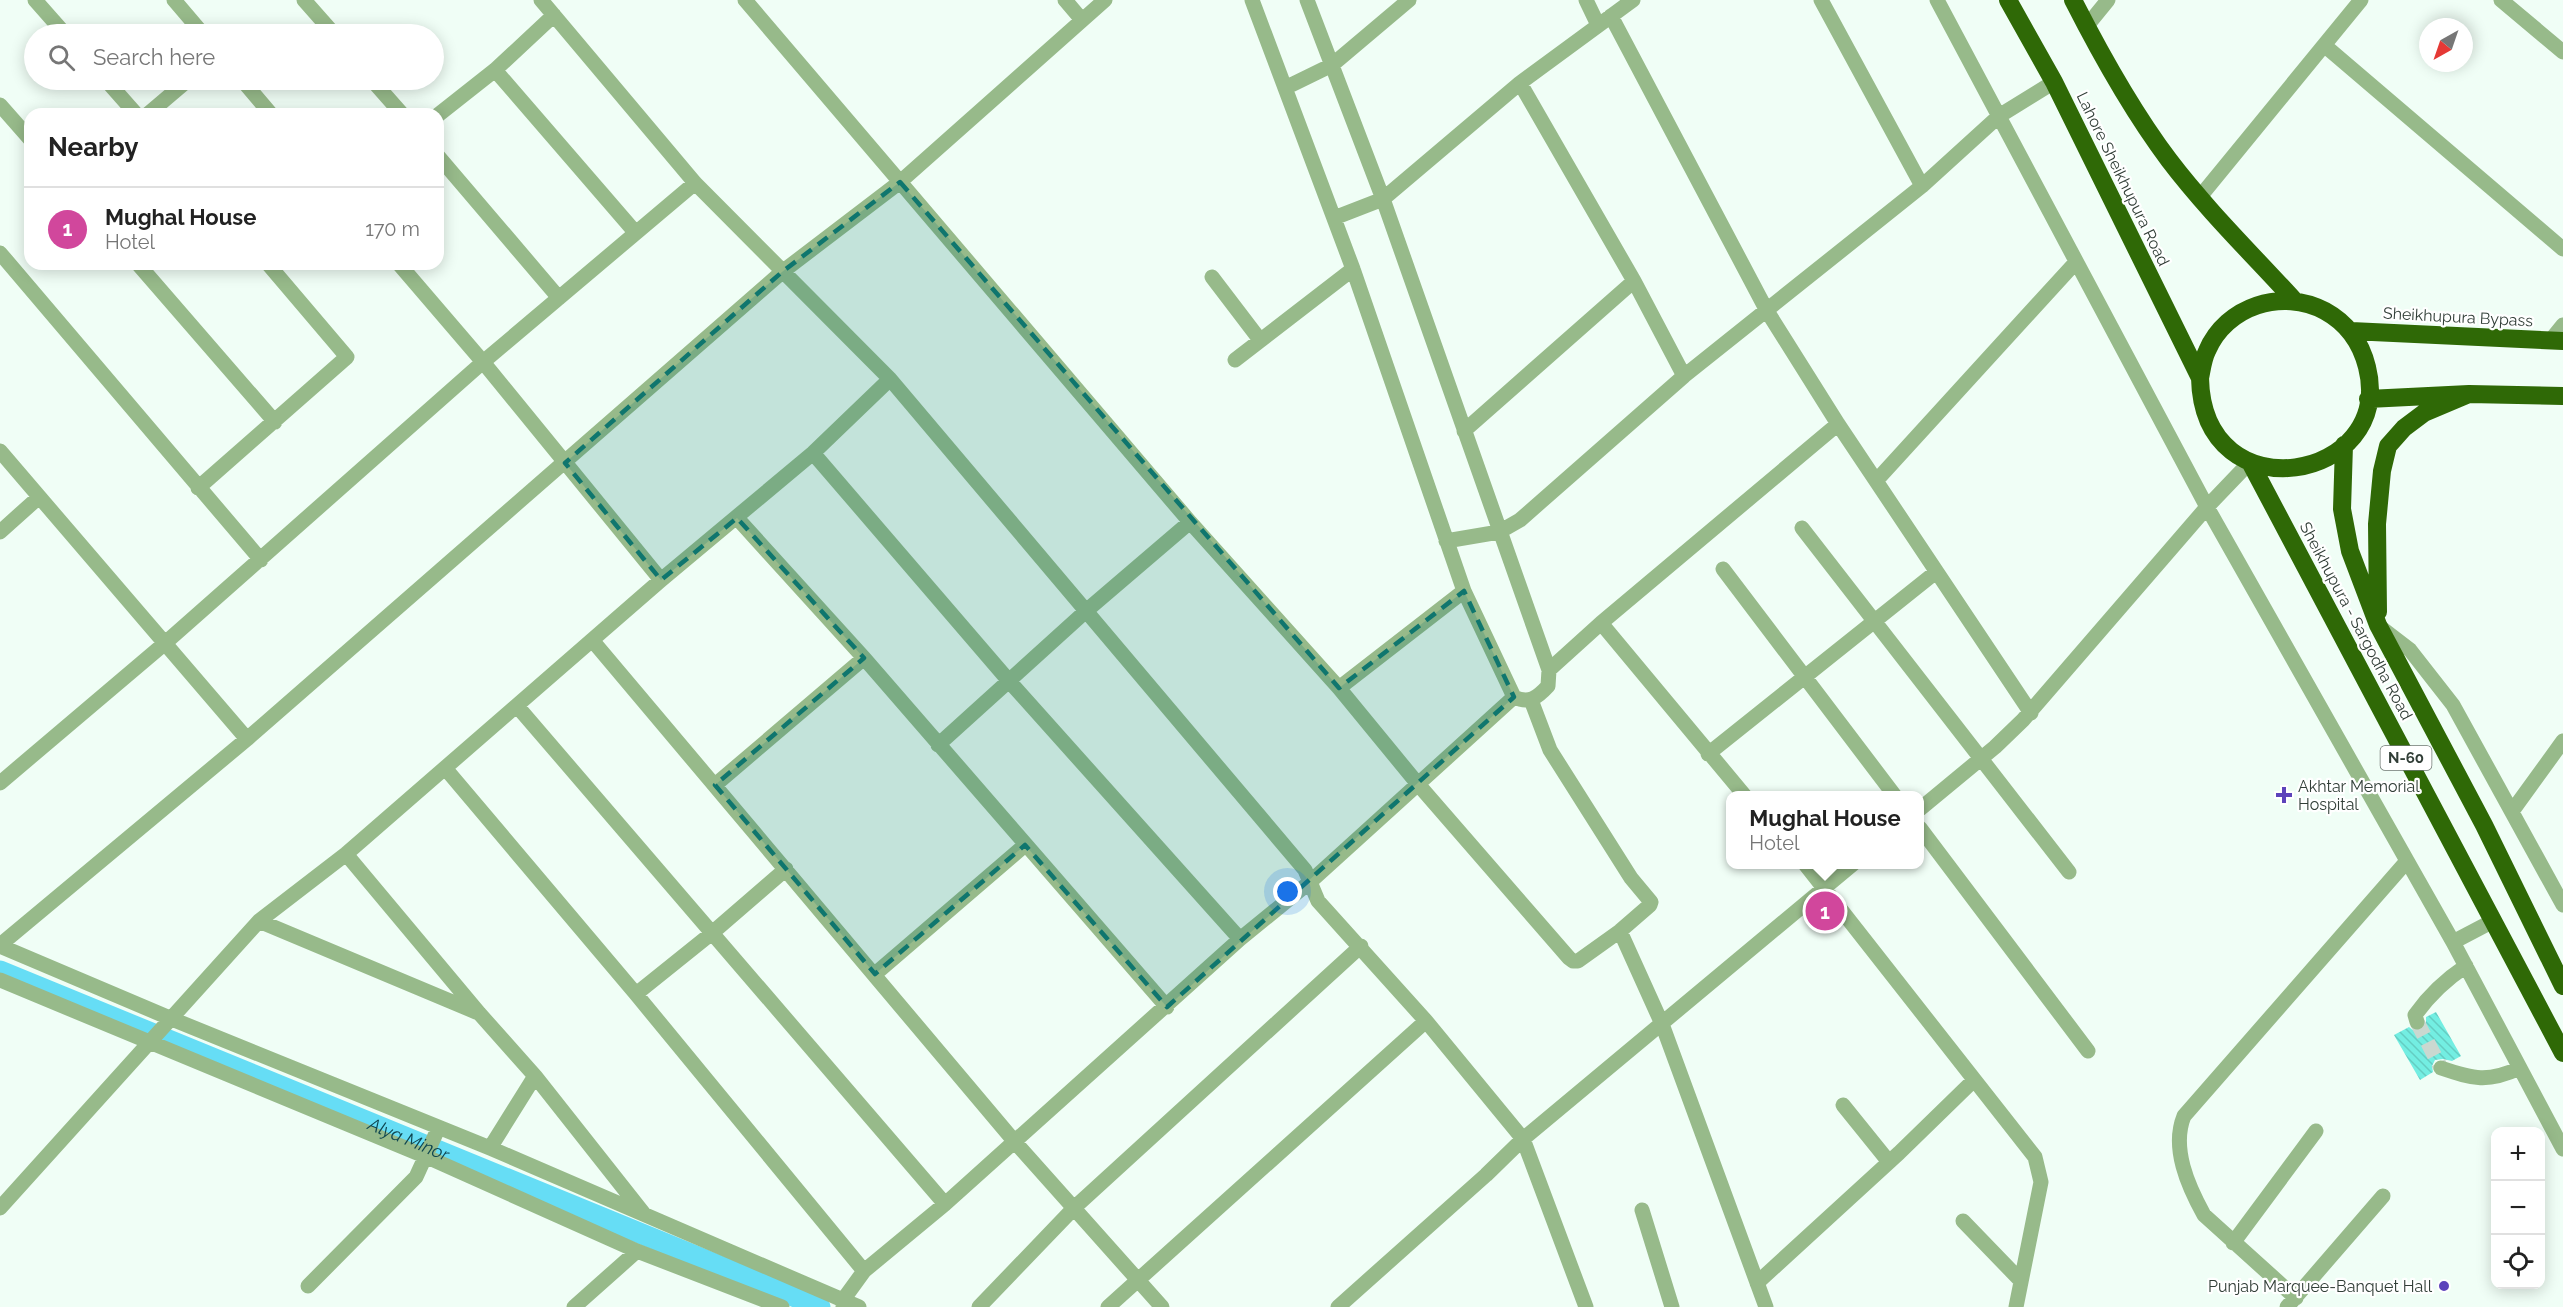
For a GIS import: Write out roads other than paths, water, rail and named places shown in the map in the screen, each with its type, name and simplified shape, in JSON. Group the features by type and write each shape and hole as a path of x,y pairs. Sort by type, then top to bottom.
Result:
{"highway":[{"name":"Lahore Sheikhupura Road","path":"2008,0 2054,82 2200,378"},
{"path":"2073,0 2086,27 2140,120 2199,198 2294,300"},
{"path":"2294,300 2315,306 2335,316 2350,331 2365,360 2369,375 2368,399 2356,432 2331,456 2300,468 2266,467 2250,462 2235,453 2212,428 2200,395 2200,378 2206,352 2221,329 2241,311 2266,302 2294,300"},
{"name":"Sheikhupura Bypass","path":"2350,331 2557,341"},
{"path":"2368,399 2469,394 2563,396"},
{"path":"2378,625 2376,524 2382,471 2388,446 2404,428 2424,413 2469,394"},
{"name":"Sheikhupura - Sargodha Road","path":"2344,445 2342,509 2350,551 2378,625 2484,825 2563,986"},
{"name":"Sheikhupura - Sargodha Road","path":"2250,462 2563,1053"}],"street":[{"path":"34,0 56,24"},
{"path":"174,0 194,24"},
{"path":"304,0 324,24"},
{"path":"541,0 695,183 890,379 1305,870 1318,901 1361,946 1522,1139 1586,1307"},
{"path":"745,0 1190,522 1338,688 1417,783 1571,960 1578,961 1620,932 1650,905 1650,900 1631,878 1550,750 1531,700"},
{"path":"1065,0 1082,20"},
{"path":"782,1307 638,1251 432,1143 172,1020 0,946 247,739 782,272 900,182 1105,0"},
{"path":"1252,0 1287,87 1353,269 1464,591 1514,697 1523,701 1531,700 1548,686 1549,670 1383,199 1306,0"},
{"path":"1287,87 1332,65 1409,0"},
{"path":"1586,0 1605,20 1767,310 1838,424 2031,712"},
{"path":"1334,218 1383,199 1520,83 1632,0"},
{"path":"1821,0 1922,186"},
{"path":"1937,0 2207,507 2453,942 2563,1149"},
{"path":"2086,27 2108,0"},
{"path":"2199,198 2361,0"},
{"path":"2501,0 2563,52"},
{"path":"444,110 495,70 554,15"},
{"path":"2324,45 2563,249"},
{"path":"495,70 635,232"},
{"path":"1446,541 1499,532 1520,520 1684,376 1922,186 1999,116 2054,82"},
{"path":"1520,83 1634,281 1684,376"},
{"path":"115,90 131,108"},
{"path":"155,108 176,90"},
{"path":"251,90 266,108"},
{"path":"381,90 397,108"},
{"path":"0,105 24,132"},
{"path":"444,163 558,298"},
{"path":"0,783 165,644 483,362 695,183"},
{"path":"0,253 261,560"},
{"path":"1876,481 2076,262"},
{"path":"1235,360 1353,269"},
{"path":"143,270 275,422"},
{"path":"198,488 346,357 273,270"},
{"path":"404,270 483,362 661,580"},
{"path":"1212,277 1260,340"},
{"path":"1464,431 1634,281"},
{"path":"2557,341 2563,325"},
{"path":"0,1208 259,921 346,854 661,580 813,453 890,379"},
{"path":"1549,670 1601,623 1838,424"},
{"path":"0,451 247,739"},
{"path":"813,453 1009,681 1240,939"},
{"path":"1924,806 2031,712 2207,507 2250,462"},
{"path":"0,532 39,497"},
{"path":"737,518 864,658 1167,1008"},
{"path":"938,745 1086,611 1190,522"},
{"path":"1802,528 2069,872"},
{"path":"1723,569 1892,791"},
{"path":"1708,753 1936,572"},
{"path":"1338,688 1464,591"},
{"path":"1601,623 1741,791"},
{"path":"2378,625 2410,650 2453,705 2513,810 2563,905"},
{"path":"592,640 1014,1141 1162,1307"},
{"path":"715,785 864,658"},
{"path":"843,1304 864,1271 945,1204 1167,1008 1240,939 1310,882 1514,697"},
{"path":"517,706 945,1204"},
{"path":"2513,810 2563,741"},
{"path":"445,768 636,994 864,1271"},
{"path":"1924,833 2088,1051"},
{"path":"875,974 1025,845"},
{"path":"346,854 479,1013 535,1076 646,1216"},
{"path":"2383,1196 2291,1303 2204,1215 2181,1157 2179,1127 2184,1116 2407,861"},
{"path":"636,994 786,869"},
{"path":"1809,869 2035,1158 2041,1182 2016,1307"},
{"path":"1339,1307 1486,1175 1522,1139 1847,869"},
{"path":"259,921 479,1013"},
{"path":"2453,942 2493,921"},
{"path":"1620,932 1662,1024 1766,1307"},
{"path":"979,1307 1075,1207 1361,946"},
{"path":"2417,1022 2415,1015 2429,995 2445,980 2466,966"},
{"path":"0,980 150,1044 432,1143 489,1148 843,1304 859,1307"},
{"path":"1108,1307 1137,1278 1425,1021"},
{"path":"2441,1068 2480,1078 2499,1078 2520,1068"},
{"path":"489,1148 535,1076"},
{"path":"1757,1283 1889,1162 1974,1080"},
{"path":"1843,1105 1889,1162"},
{"path":"2233,1242 2316,1131"},
{"path":"308,1286 416,1177 432,1143"},
{"path":"1642,1210 1672,1307"},
{"path":"1963,1221 2021,1281"},
{"path":"574,1307 638,1251"}],"waterway":[{"name":"Alya Minor","path":"0,971 820,1307"}],"tunnel":[{"path":"2417,1022 2441,1068"}],"place":[{"name":"Akhtar Memorial Hospital","path":"2284,795"},
{"name":"Mughal House","path":"1825,911"},
{"name":"Punjab Marquee-Banquet Hall","path":"2444,1286"}]}
